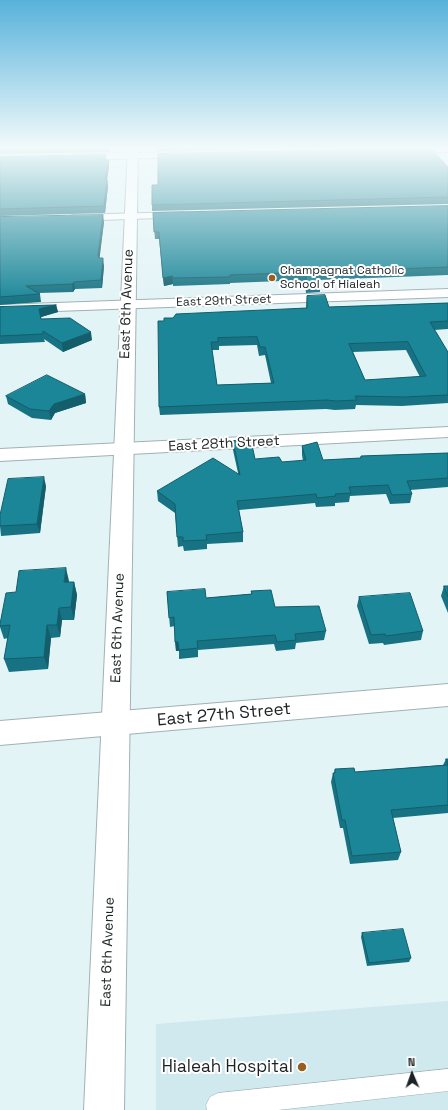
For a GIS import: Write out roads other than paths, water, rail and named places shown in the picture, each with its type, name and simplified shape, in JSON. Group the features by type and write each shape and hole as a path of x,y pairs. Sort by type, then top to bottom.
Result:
{"street":[{"name":"East 6th Avenue","path":"104,1110 131,199"},
{"path":"61,218 194,214"},
{"name":"East 29th Street","path":"0,309 448,293"},
{"name":"East 28th Street","path":"0,455 448,432"},
{"name":"East 27th Street","path":"0,733 448,695"}],"lane":[{"path":"219,1110 218,1105 448,1080"}],"place":[{"name":"Champagnat Catholic School of Hialeah","path":"272,278"},
{"name":"Hialeah Hospital","path":"302,1067"}]}
